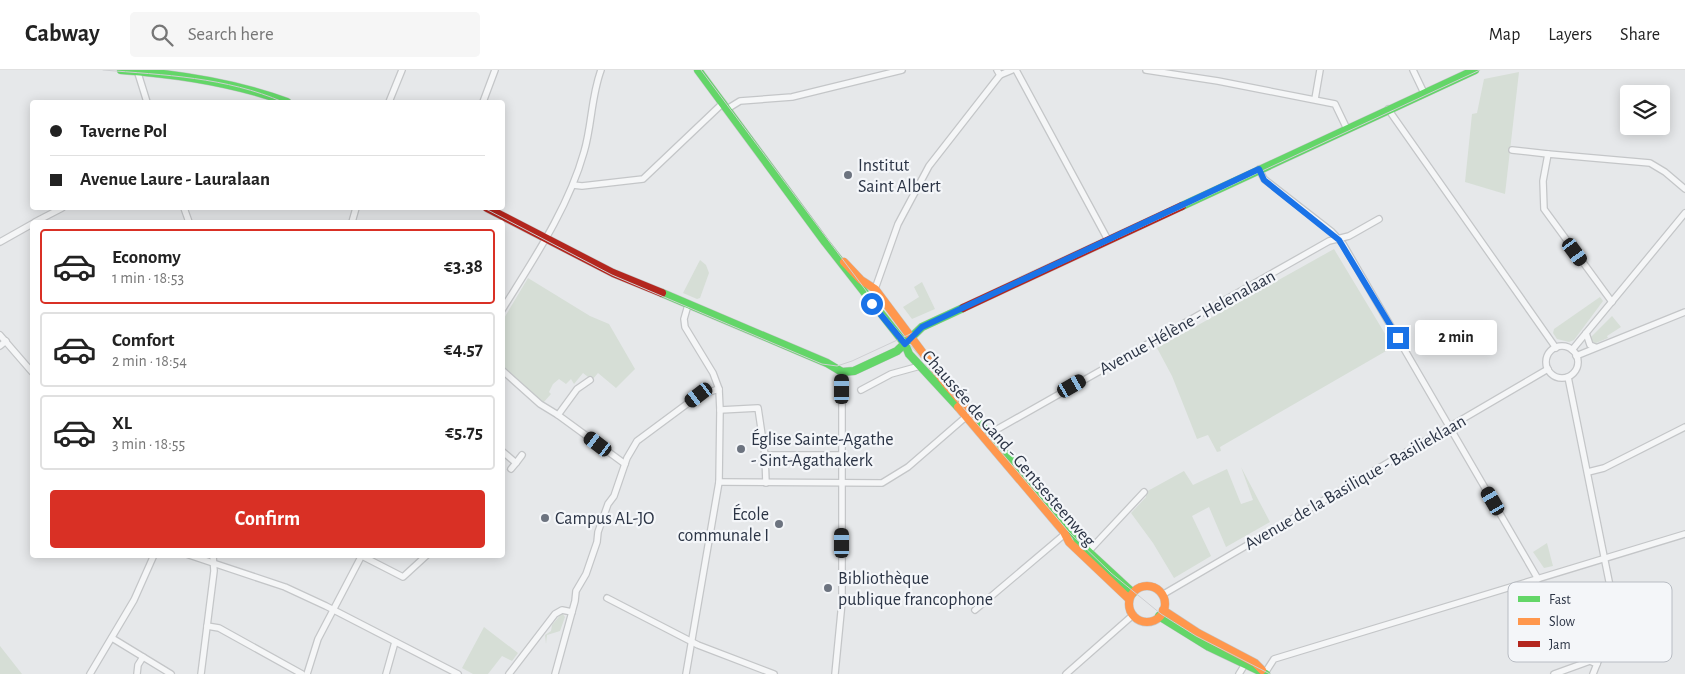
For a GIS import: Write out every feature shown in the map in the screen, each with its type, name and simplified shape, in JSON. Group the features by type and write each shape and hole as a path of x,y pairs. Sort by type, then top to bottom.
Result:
{"main road":[{"path":"121,70 206,78 236,85 276,100"},
{"name":"Chaussée de Gand - Gentsesteenweg","path":"698,70 822,235 848,274 905,344 909,354 968,415 1068,532 1068,542 1131,596"},
{"path":"491,210 612,273 827,363 842,372 854,371 897,351 922,327 1424,92 1475,70"},
{"name":"Chaussée de Gand - Gentsesteenweg","path":"822,235 861,280 875,289 968,415"},
{"path":"1146,586 1156,589 1162,594 1164,600 1161,613 1145,621 1133,615 1129,608 1131,596 1146,586"},
{"path":"1161,613 1195,639 1246,662 1266,674"}],"street":[{"path":"390,100 402,70"},
{"path":"484,100 495,70"},
{"path":"505,305 545,238 573,185 588,136 600,70"},
{"path":"573,185 582,186 643,180 725,106 740,101 800,95 902,70"},
{"path":"875,289 898,224 929,166 999,72 1012,70"},
{"path":"1016,70 1108,240"},
{"path":"1146,70 1335,104 1347,129"},
{"path":"1314,99 1320,70"},
{"path":"1414,70 1424,92"},
{"path":"137,71 146,100"},
{"path":"1388,109 1556,348"},
{"path":"1512,150 1650,163 1665,172 1685,189"},
{"path":"1548,154 1543,181 1544,209 1612,302"},
{"path":"1259,169 1264,180 1339,240 1538,579"},
{"path":"40,220 58,210"},
{"path":"1572,350 1685,213"},
{"name":"Avenue Hélène - Helenalaan","path":"986,436 1329,241 1339,240 1379,219"},
{"path":"0,242 30,225"},
{"path":"686,674 719,482 720,410 719,389 713,373 685,327 684,320 688,305"},
{"path":"1576,356 1685,312"},
{"path":"1586,333 1590,345 1597,346"},
{"path":"0,335 30,370"},
{"path":"0,346 6,341"},
{"path":"1564,347 1572,350 1576,356 1577,368 1568,377 1554,376 1548,369 1547,357 1556,348 1564,347"},
{"path":"861,390 891,374 920,366"},
{"name":"Avenue de la Basilique - Basilieklaan","path":"1162,594 1548,369"},
{"path":"835,674 842,602 842,372"},
{"path":"505,373 540,404 558,414 625,464"},
{"path":"1568,377 1609,582"},
{"path":"558,414 577,389 590,380"},
{"path":"555,674 580,583 586,574 608,504 614,496 625,464 637,441 699,395 719,389"},
{"path":"720,410 758,408 765,455 766,483"},
{"path":"719,482 882,482 905,469 968,415"},
{"path":"1588,472 1604,468 1685,428"},
{"path":"505,454 516,463"},
{"path":"511,468 522,455"},
{"path":"765,455 842,455"},
{"path":"1085,555 1144,492"},
{"path":"975,610 1068,532"},
{"path":"1528,582 1685,534"},
{"path":"90,674 134,600 153,558"},
{"path":"199,558 285,587 458,674"},
{"path":"201,674 213,558"},
{"path":"307,674 318,639 361,558"},
{"path":"366,558 402,577 424,558"},
{"path":"1266,674 1274,659 1508,588"},
{"path":"607,598 692,642 774,674"},
{"path":"509,674 555,614 562,610 572,612"},
{"path":"1066,674 1133,615"},
{"path":"207,626 219,628 302,674"},
{"path":"112,638 171,674"},
{"path":"386,674 395,642"},
{"path":"137,674 138,665 143,658"},
{"path":"1239,674 1246,662"},
{"path":"1554,674 1590,662 1597,664 1593,674"}],"shaded area":[{"path":"1519,72 1505,194 1465,182 1472,114 1477,113 1484,79"},
{"path":"1334,249 1393,347 1220,447 1221,451 1217,452 1208,435 1197,439 1172,376 1157,348"},
{"path":"700,260 706,265 709,273 700,298 697,299 683,293"},
{"path":"528,278 590,316 609,324 635,369 616,388 598,373 592,380 583,373 574,384 571,379 566,384 559,379 553,384 549,392 551,394 543,403 505,368 505,317"},
{"path":"922,282 935,309 912,319 903,307 919,297 914,287"},
{"path":"1600,297 1603,301 1574,340 1569,342 1557,339 1553,333 1554,329"},
{"path":"1612,316 1621,327 1607,336 1608,338 1596,343 1591,342 1589,339"},
{"path":"1241,467 1270,522 1226,547 1209,507 1192,516 1211,556 1174,578 1153,543 1131,513 1146,497 1144,493 1184,471 1193,485 1227,469 1241,504 1253,500"},
{"path":"1547,543 1553,566 1544,568 1533,552"},
{"path":"562,613 565,617 560,631 547,635 546,644 545,635 551,631 552,625"},
{"path":"484,627 518,653 512,661 502,656 488,674 473,674 462,668"},
{"path":"0,646 22,674 0,674"}],"tram line":[{"path":"103,70 195,78 239,87 278,100"},
{"path":"701,70 882,312 1068,531 1111,573 1161,614 1196,636 1270,674"},
{"path":"488,210 612,275 822,364 837,366 852,361 1480,70"}],"traffic: fast":[{"path":"121,70 205,80 246,89 281,100"},
{"path":"698,70 825,242 905,344 909,354 958,407"},
{"path":"1182,206 1475,70"},
{"path":"662,293 827,363 842,372 854,371 897,351 922,327 963,308"},
{"path":"976,419 1076,536 1079,543 1133,593"},
{"path":"1159,616 1209,647 1266,674"}],"traffic: slow":[{"path":"844,262 861,280 875,289 946,384 976,419"},
{"path":"958,407 1064,532 1069,542 1129,599"},
{"path":"1147,586 1160,591 1165,604 1160,617 1147,622 1134,617 1129,604 1134,591 1147,586"},
{"path":"1163,610 1198,633 1255,663 1262,670"}],"traffic: jam":[{"path":"963,308 1182,206"},
{"path":"491,210 613,273 662,293"}],"place":[{"name":"Institut Saint Albert","path":"848,175"},
{"name":"Église Sainte-Agathe - Sint-Agathakerk","path":"741,449"},
{"name":"Campus AL-JO","path":"545,518"},
{"name":"École communale I","path":"779,524"},
{"name":"Bibliothèque publique francophone","path":"828,588"}],"route":[{"path":"872,304 905,344 922,327 1259,169 1264,180 1332,232 1339,240 1398,338"}]}
